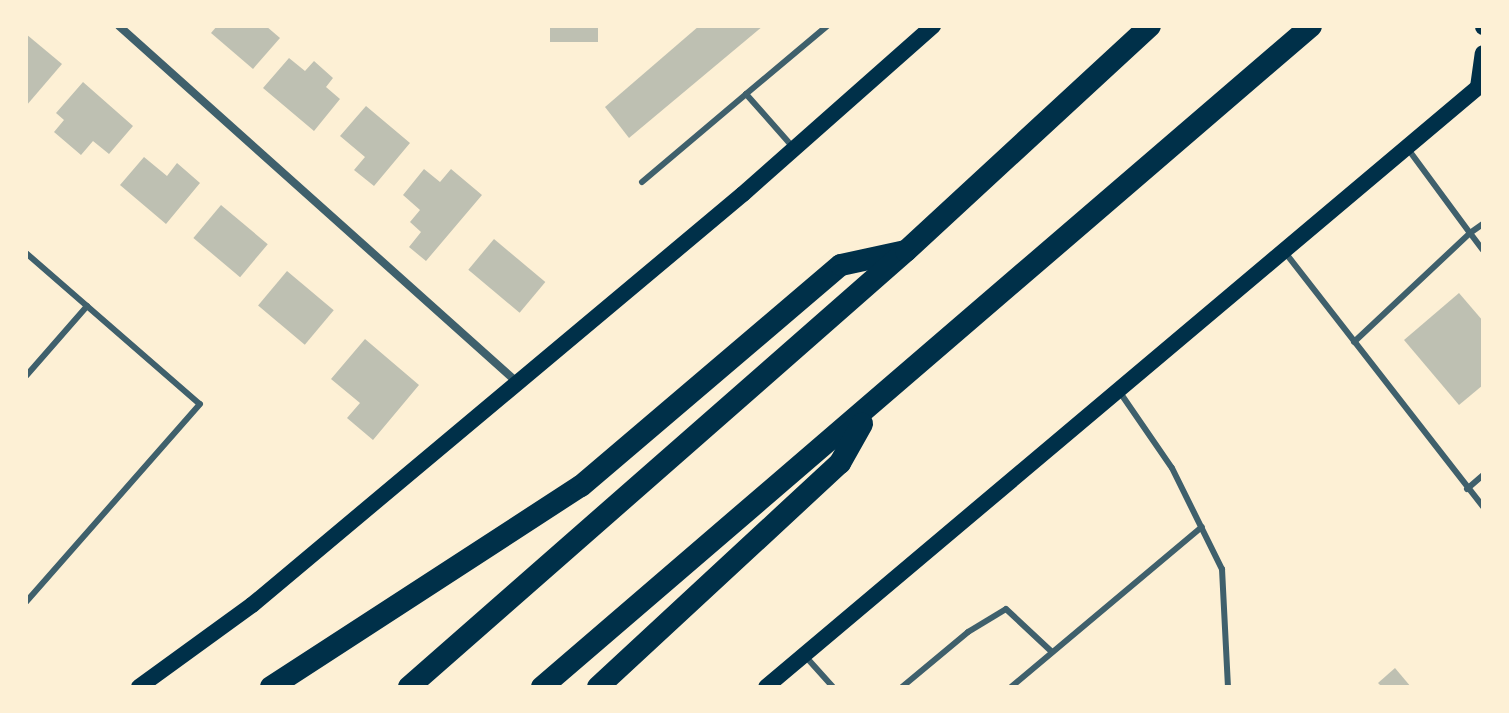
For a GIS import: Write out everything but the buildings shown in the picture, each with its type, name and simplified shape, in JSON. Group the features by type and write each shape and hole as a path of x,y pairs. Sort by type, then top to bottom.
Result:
{"highway":[{"path":"409,687 906,251 1150,26"},
{"path":"542,687 870,410 989,299 1311,26"},
{"path":"271,687 581,486 841,265 906,251"},
{"path":"598,687 840,463 870,410"}],"main road":[{"path":"139,687 252,605 794,149 933,26"},
{"path":"766,687 1480,85 1483,53"}],"street":[{"path":"119,26 518,383"}],"lane":[{"path":"642,182 827,26"},
{"path":"746,94 794,149"},
{"path":"1407,147 1483,250"},
{"path":"1354,342 1483,224"},
{"path":"1284,251 1483,507"},
{"path":"26,253 200,404 26,602"},
{"path":"26,376 87,306"},
{"path":"1119,391 1172,468 1222,569 1228,687"},
{"path":"1467,489 1483,475"},
{"path":"1011,687 1202,527"},
{"path":"902,687 968,632 1006,609 1052,652"},
{"path":"804,655 833,687"}]}
